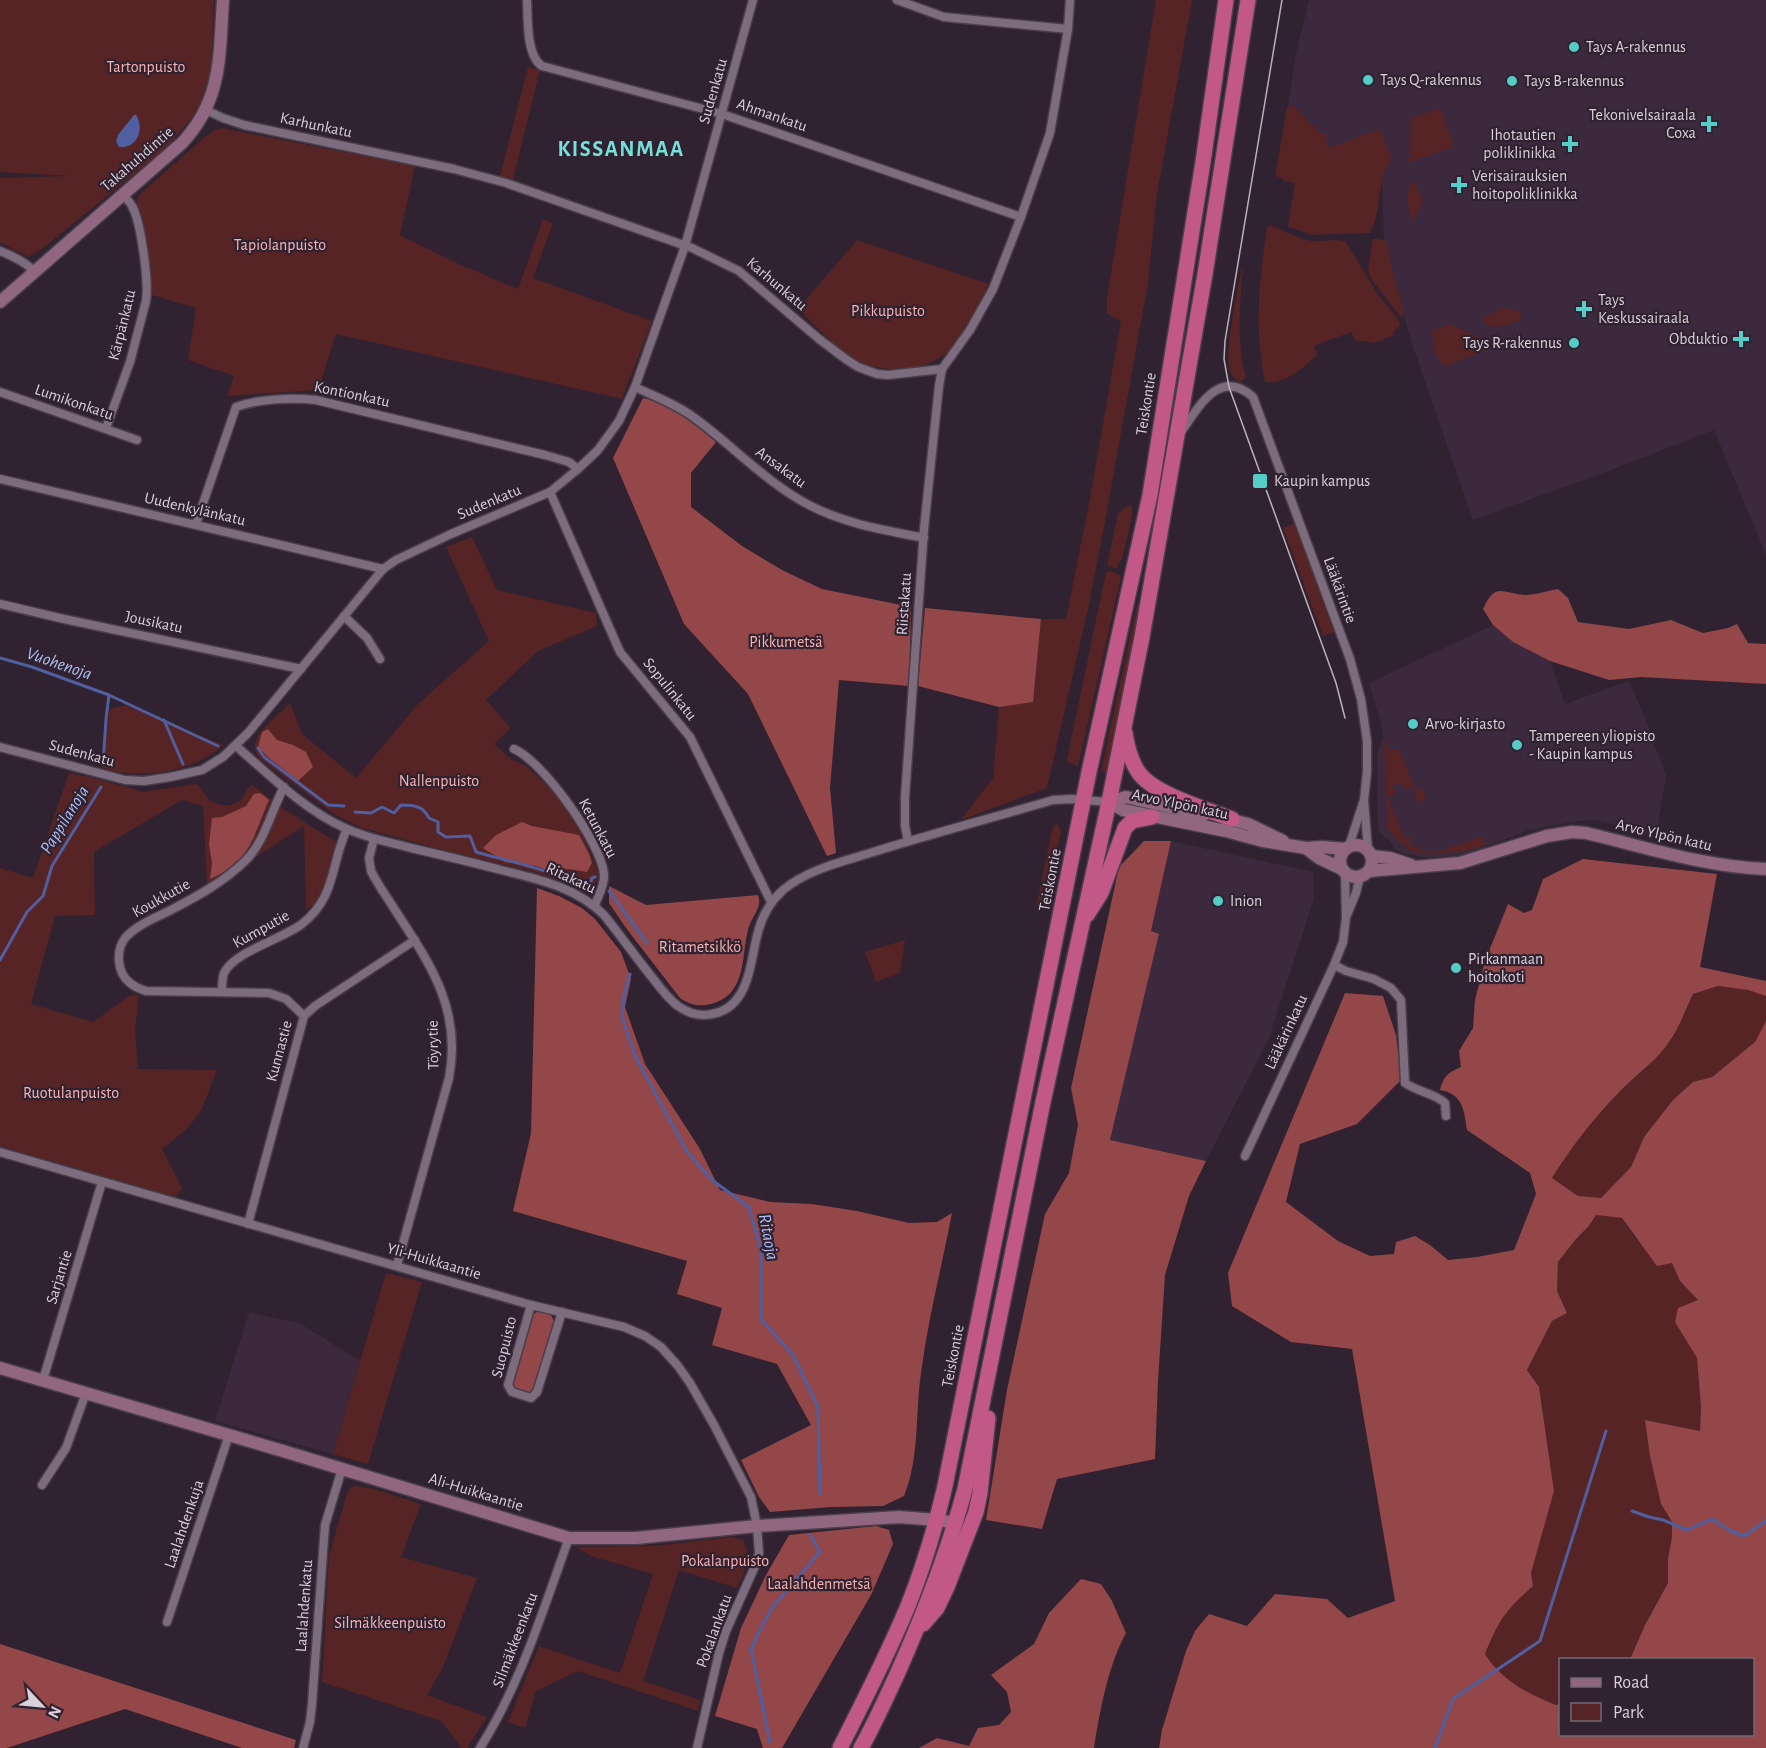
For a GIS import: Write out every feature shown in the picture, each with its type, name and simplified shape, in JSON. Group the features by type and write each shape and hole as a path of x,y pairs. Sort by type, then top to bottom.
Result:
{"highway":[{"name":"Teiskontie","path":"840,1748 878,1673 909,1604 937,1520 1084,800 1150,495 1203,162 1226,0"},
{"path":"861,1748 916,1632 956,1523 1142,637 1248,0"},
{"path":"1124,727 1132,759 1139,774 1165,792 1232,819"},
{"path":"1082,922 1101,893 1125,828 1132,821 1152,817"},
{"path":"916,1632 937,1608 976,1512 988,1418 983,1401"}],"street":[{"name":"Takahuhdintie","path":"0,302 192,132 206,110 216,82 223,0"},
{"name":"Ahmankatu","path":"527,0 531,51 536,62 542,66 722,114 1021,217"},
{"name":"Sudenkatu","path":"0,747 115,778 144,781 202,770 236,746 384,569 396,560 451,534 550,492 598,450 619,421 635,387 685,246 753,0"},
{"path":"897,0 944,17 1068,29"},
{"path":"942,369 970,330 993,289 1021,217 1050,132 1068,29 1070,0"},
{"name":"Karhunkatu","path":"206,110 244,125 506,183 685,246 718,260 739,271 819,339 858,367 877,374 888,375 942,369"},
{"name":"Kärpänkatu","path":"106,428 130,362 148,291 136,219 132,206 123,195"},
{"path":"0,251 11,255 34,271"},
{"name":"Riistakatu","path":"908,841 905,826 905,799 924,538 942,369"},
{"name":"Lääkärintie","path":"1177,437 1205,399 1216,390 1233,385 1253,397 1350,659 1361,699 1368,756 1364,800 1370,853"},
{"name":"Ansakatu","path":"635,387 695,418 781,488 808,505 861,525 924,538"},
{"name":"Lumikonkatu","path":"0,392 138,440"},
{"name":"Kontionkatu","path":"196,524 236,407 247,404 299,399 316,400 545,455 569,462 578,469"},
{"name":"Uudenkylänkatu","path":"0,479 384,569"},
{"name":"Sopulinkatu","path":"550,492 620,652 690,737 771,903"},
{"name":"Jousikatu","path":"0,604 301,669"},
{"path":"344,616 367,638 380,659"},
{"name":"Ritakatu","path":"236,746 284,788 347,829 374,839 532,877 561,887 595,905 670,999 683,1009 703,1015 732,1005 746,986 758,930 771,903 786,888 805,876 908,841 1053,800 1067,798 1108,802"},
{"name":"Ketunkatu","path":"514,749 531,760 566,799 587,833 604,873 604,882 595,905"},
{"name":"Koukkutie","path":"284,788 258,845 247,859 209,889 133,930 124,939 119,955 121,971 128,982 136,988 146,991 259,992 279,995 304,1016"},
{"name":"Arvo Ylpön katu","path":"1108,802 1126,797 1232,819 1268,832 1290,844"},
{"name":"Lääkärintie","path":"1347,848 1364,800"},
{"name":"Arvo Ylpön katu","path":"1108,802 1123,810 1263,841 1306,848 1347,848"},
{"name":"Kumputie","path":"222,991 224,973 233,962 299,926 317,909 330,887 347,829"},
{"name":"Arvo Ylpön katu","path":"1364,874 1414,866 1460,863 1547,836 1572,832 1594,835 1721,865 1766,869"},
{"name":"Töyrytie","path":"374,839 369,858 371,871 436,975 446,1002 451,1035 449,1078 397,1265"},
{"path":"1359,845 1370,853 1372,862 1364,874 1355,877 1343,871 1340,859 1347,848 1359,845"},
{"name":"Arvo Ylpön katu","path":"1306,848 1318,858 1343,871"},
{"name":"Arvo Ylpön katu","path":"1370,853 1414,866"},
{"name":"Lääkärinkatu","path":"1245,1156 1343,942 1346,918 1343,871"},
{"name":"Lääkärinkatu","path":"1346,918 1364,874"},
{"name":"Kunnastie","path":"248,1224 304,1016 315,1006 415,940"},
{"path":"1334,965 1374,979 1391,988 1401,1000 1405,1083 1413,1089 1438,1097 1445,1103 1446,1116"},
{"name":"Yli-Huikkaantie","path":"0,1152 531,1305 624,1327 645,1335 661,1347 690,1383 751,1497 757,1526"},
{"name":"Sarjantie","path":"43,1380 102,1182"},
{"name":"Suopuisto","path":"531,1305 508,1385 512,1392 528,1398 537,1392 562,1312"},
{"name":"Ali-Huikkaantie","path":"0,1368 569,1538 636,1538 757,1526 899,1517 956,1523"},
{"path":"42,1485 66,1448 86,1393"},
{"name":"Laalahdenkuja","path":"167,1622 230,1435"},
{"name":"Laalahdenkatu","path":"303,1748 312,1704 325,1525 342,1469"},
{"name":"Pokalankatu","path":"697,1748 719,1653 759,1553 757,1526"},
{"name":"Silmäkkeenkatu","path":"480,1748 502,1712 522,1669 569,1538"}],"shaded area":[{"name":"Tays Keskussairaala","path":"1309,0 1766,0 1766,555 1714,430 1473,520 1412,344 1384,244 1382,173 1324,158 1286,120 1296,53"},
{"name":"Tampereen yliopisto - Kaupin kampus","path":"1493,625 1513,642 1550,661 1565,704 1629,681 1666,776 1656,835 1597,820 1578,821 1529,830 1459,855 1421,857 1401,853 1394,849 1391,842 1380,833 1378,828 1377,753 1383,738 1369,683"},
{"path":"1171,841 1313,872 1314,898 1269,1038 1206,1161 1110,1140 1159,934 1151,932"},
{"path":"249,1312 301,1324 360,1361 333,1454 215,1421"}],"green space":[{"name":"Tartonpuisto","path":"0,0 214,0 211,71 198,110 166,148 42,249 28,257 0,242 0,178 69,176 0,172"},
{"path":"1156,0 1192,0 1157,194 1148,283 1105,522 1088,609 1047,788 961,820 993,778 999,707 1033,701 1041,619 1066,619 1121,321 1107,314 1107,297"},
{"path":"528,67 540,70 513,179 500,176"},
{"path":"1292,105 1320,133 1326,133 1328,137 1325,139 1329,148 1380,129 1392,159 1383,176 1377,215 1370,233 1311,235 1288,226 1295,183 1283,181 1283,178 1275,176 1287,107"},
{"path":"1440,108 1454,145 1407,163 1410,153 1411,118"},
{"name":"Tapiolanpuisto","path":"222,128 415,166 400,235 461,265 518,289 543,219 553,223 533,278 652,321 622,399 336,334 318,390 227,396 234,376 188,360 196,308 152,295 148,257 137,201 141,193 205,137"},
{"path":"1414,181 1423,201 1412,223 1407,197 1410,184"},
{"path":"1270,225 1307,240 1346,242 1378,295 1399,320 1400,325 1393,332 1394,335 1374,343 1356,341 1351,332 1314,346 1317,355 1287,378 1265,382 1260,342 1259,304 1267,227"},
{"path":"1373,239 1387,241 1391,266 1404,312 1402,316 1372,280 1368,270"},
{"name":"Pikkupuisto","path":"857,240 989,284 969,326 943,356 932,362 907,369 868,365 841,349 798,309"},
{"path":"1242,268 1240,337 1246,376 1241,383 1231,373 1229,352"},
{"path":"1503,308 1515,310 1522,318 1498,327 1484,322 1484,317"},
{"path":"1450,324 1494,344 1494,347 1445,366 1437,355 1432,331"},
{"name":"Pikkumetsä","path":"643,398 673,410 716,442 691,473 691,507 742,546 782,570 822,589 911,607 909,686 839,680 830,788 836,853 827,856 748,694 684,624 613,458"},
{"path":"1129,505 1132,507 1132,518 1122,559 1117,569 1107,565 1118,513"},
{"path":"1295,523 1334,632 1323,636 1283,528"},
{"name":"Nallenpuisto","path":"472,537 497,590 596,613 597,626 538,651 486,700 511,728 494,744 512,760 525,765 548,786 569,811 581,832 599,874 595,885 583,891 535,872 363,828 334,814 260,759 255,751 259,735 290,703 302,734 356,778 418,704 489,641 446,547"},
{"path":"1110,571 1121,577 1078,766 1068,762 1067,759 1106,572"},
{"path":"1558,589 1568,598 1578,622 1629,629 1671,620 1703,633 1737,624 1748,643 1766,644 1766,684 1641,677 1609,680 1550,661 1513,642 1493,625 1483,609 1495,592 1529,595"},
{"path":"1137,605 1140,606 1107,773 1101,771"},
{"path":"925,608 1041,619 1033,702 999,707 918,686"},
{"path":"126,705 223,745 203,759 166,771 141,774 101,767 109,709"},
{"path":"268,729 277,740 306,752 313,767 298,781 258,747 262,732"},
{"path":"1385,739 1390,751 1398,748 1415,789 1421,788 1426,799 1418,803 1412,787 1405,789 1402,782 1392,786 1395,794 1388,797 1404,839 1411,836 1410,845 1427,851 1441,851 1482,836 1485,845 1466,851 1412,852 1394,837 1388,828"},
{"name":"Ruotulanpuisto","path":"69,773 143,792 196,784 210,801 223,805 232,805 240,801 252,785 272,800 248,849 232,866 207,884 203,806 182,800 94,852 95,915 55,916 31,1004 93,1022 129,996 139,995 135,1030 138,1069 217,1070 202,1109 188,1128 162,1149 182,1188 175,1197 0,1146 0,868 33,878"},
{"path":"260,793 269,800 249,847 235,864 210,879 212,863 209,844 212,818 222,817 246,806 254,794"},
{"path":"279,806 336,842 331,871 320,900 306,910 304,826 256,857 265,842"},
{"path":"522,822 579,835 592,863 587,872 568,869 547,870 536,866 505,862 483,848 496,835"},
{"path":"1056,824 1061,832 1051,877 1048,877 1043,909 1036,906 1053,826"},
{"path":"1144,841 1171,841 1151,931 1159,934 1110,1140 1206,1161 1189,1196 1165,1275 1155,1459 1057,1479 1042,1529 986,1520 1007,1390 1045,1214 1069,1173 1078,1125 1071,1088 1119,867"},
{"path":"1583,859 1717,874 1700,967 1766,981 1766,996 1748,990 1718,986 1693,994 1666,1047 1601,1112 1575,1144 1552,1178 1578,1196 1601,1198 1631,1167 1644,1137 1673,1100 1693,1082 1712,1077 1755,1042 1766,1021 1766,1748 1159,1748 1162,1730 1186,1651 1195,1631 1209,1614 1247,1626 1275,1594 1327,1599 1348,1618 1395,1601 1352,1349 1291,1342 1232,1306 1228,1273 1345,993 1383,996 1396,1035 1401,1080 1357,1124 1300,1144 1286,1202 1338,1241 1370,1256 1394,1254 1396,1242 1415,1236 1448,1260 1514,1250 1536,1194 1530,1173 1467,1130 1458,1099 1440,1090 1447,1075 1461,1067 1459,1051 1473,1028 1475,1000 1485,961 1508,904 1524,913 1532,910 1543,879","holes":["1596,1215 1622,1218 1657,1266 1672,1263 1680,1281 1698,1300 1678,1308 1675,1322 1697,1358 1701,1408 1700,1431 1645,1420 1650,1456 1661,1504 1672,1522 1672,1537 1668,1559 1668,1583 1630,1658 1754,1658 1754,1736 1559,1736 1559,1704 1525,1691 1507,1679 1485,1654 1504,1616 1533,1586 1531,1573 1554,1491 1539,1387 1527,1370 1552,1321 1567,1313 1557,1291 1558,1262"]},
{"name":"Ritametsikkö","path":"609,886 646,905 758,895 759,904 749,925 740,974 731,992 723,999 707,1005 695,1005 680,998 609,903"},
{"path":"537,888 582,908 595,919 621,952 631,979 625,1007 645,1064 700,1149 720,1190 770,1202 812,1204 909,1223 937,1222 952,1213 924,1353 913,1466 904,1496 883,1506 770,1512 759,1497 741,1460 811,1425 777,1364 712,1345 722,1308 677,1294 687,1261 513,1211 531,1133"},
{"path":"905,940 900,973 876,982 865,952"},
{"path":"1718,986 1748,990 1766,996 1766,1021 1755,1042 1711,1077 1693,1082 1644,1137 1631,1167 1601,1199 1578,1196 1552,1178 1567,1153 1594,1120 1620,1090 1649,1066 1693,994"},
{"path":"1596,1215 1622,1218 1636,1239 1672,1263 1680,1281 1699,1300 1688,1341 1697,1358 1701,1408 1700,1431 1646,1420 1661,1504 1672,1522 1668,1583 1630,1658 1559,1658 1559,1704 1556,1705 1516,1686 1499,1672 1485,1654 1497,1625 1512,1603 1533,1586 1531,1573 1554,1491 1539,1387 1527,1370 1552,1321 1567,1313 1557,1291 1558,1262 1589,1227"},
{"path":"386,1273 422,1282 368,1464 333,1454"},
{"path":"538,1311 551,1315 555,1323 534,1389 528,1394 518,1392 513,1384 531,1316"},
{"name":"Silmäkkeenpuisto","path":"351,1487 374,1489 421,1504 401,1557 477,1578 443,1667 427,1695 487,1717 467,1748 462,1748 441,1721 322,1682 329,1556 346,1496"},
{"name":"Laalahdenmetsä","path":"876,1526 889,1530 893,1544 871,1595 782,1748 763,1748 757,1729 715,1716 741,1628 766,1575 789,1535"},
{"name":"Pokalanpuisto","path":"733,1537 743,1540 748,1558 737,1588 679,1570 643,1681 700,1700 698,1711 578,1671 536,1691 525,1728 508,1722 539,1646 620,1673 653,1574 591,1556 576,1547 654,1546"},
{"path":"1081,1579 1101,1584 1112,1601 1126,1633 1110,1674 1094,1748 919,1748 937,1738 969,1746 978,1728 999,1725 1011,1712 1007,1692 991,1675 1034,1644 1049,1613"},
{"path":"0,1644 296,1740 294,1748 242,1748 125,1709 7,1748 0,1748"}],"water":[{"path":"134,115 139,120 138,137 131,145 119,147 116,141 118,135"}],"waterway":[{"name":"Vuohenoja","path":"0,658 109,695 218,746"},
{"name":"Pappilanoja","path":"103,764 109,695"},
{"path":"164,720 183,764"},
{"path":"258,748 264,757 328,805 344,806"},
{"name":"Pappilanoja","path":"0,960 27,912 43,896 52,866 101,787"},
{"path":"355,812 371,813 382,807 394,813 401,805 414,806 438,822 438,832 446,837 470,836 476,852 544,871 584,886 590,884 592,878 595,877"},
{"path":"609,891 647,943"},
{"name":"Ritaoja","path":"630,974 624,995 622,1017 635,1056 687,1152 712,1180 749,1207 761,1251 761,1319 793,1355 818,1407 820,1494"},
{"path":"1435,1748 1453,1699 1540,1641 1606,1431"},
{"path":"1632,1511 1687,1530 1712,1519 1744,1536 1766,1521"},
{"path":"770,1742 751,1649 774,1605 820,1552 810,1535"}],"tram line":[{"path":"1282,0 1225,341 1224,359 1229,387 1336,683 1345,718"}],"place":[{"name":"Tays A-rakennus","path":"1574,47"},
{"name":"Tays Q-rakennus","path":"1368,80"},
{"name":"Tays B-rakennus","path":"1512,81"},
{"name":"Tekonivelsairaala Coxa","path":"1709,124"},
{"name":"Ihotautien poliklinikka","path":"1570,144"},
{"name":"Verisairauksien hoitopoliklinikka","path":"1459,185"},
{"name":"Tays Keskussairaala","path":"1584,309"},
{"name":"Obduktio","path":"1741,339"},
{"name":"Tays R-rakennus","path":"1574,343"},
{"name":"Kaupin kampus","path":"1260,481"},
{"name":"Arvo-kirjasto","path":"1413,724"},
{"name":"Tampereen yliopisto - Kaupin kampus","path":"1517,745"},
{"name":"Inion","path":"1218,901"},
{"name":"Pirkanmaan hoitokoti","path":"1456,968"}],"district":[{"name":"KISSANMAA","path":"621,149"}]}
